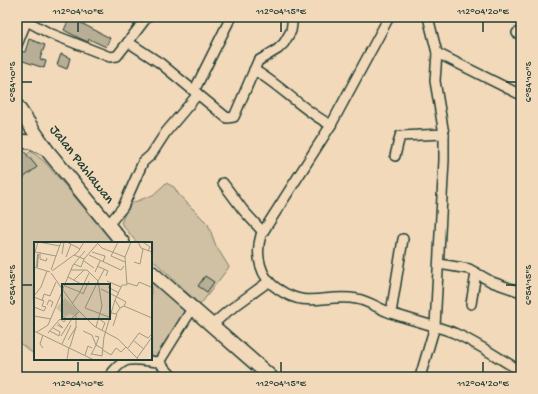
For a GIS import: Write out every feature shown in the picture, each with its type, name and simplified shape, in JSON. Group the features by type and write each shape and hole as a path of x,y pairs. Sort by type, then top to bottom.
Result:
{"main road":[{"name":"Jalan Pahlawan","path":"17,106 46,149 122,242"},
{"path":"17,141 31,142 46,149"},
{"path":"152,273 271,377"}],"street":[{"path":"17,45 28,19 49,33 110,57 117,56 147,17"},
{"path":"108,225 123,207 143,162 151,155 196,92 231,17"},
{"path":"128,42 160,63 227,118 232,118 236,115 258,61 271,54 284,43 291,32 293,17"},
{"path":"390,17 331,125 263,232 259,240 260,267 268,282 282,292 298,300 357,299 391,313 435,326 472,342 521,371"},
{"path":"420,377 435,326 444,134 435,81 437,53 428,17"},
{"path":"437,53 521,95"},
{"path":"254,70 272,81 314,116 331,125"},
{"path":"395,156 398,140 401,136 444,134"},
{"path":"223,183 243,210 263,232"},
{"path":"391,313 403,239"},
{"path":"439,264 462,268 476,273 492,282 521,292"},
{"path":"471,304 476,273"},
{"path":"212,325 228,311 268,282"},
{"path":"159,362 192,309"},
{"path":"109,377 117,365 126,360 159,362 172,377"}],"shaded area":[{"path":"31,151 45,162 113,242 34,242 34,354 17,341 17,163"},
{"path":"166,183 174,187 179,195 208,224 216,246 229,267 200,305 152,259 152,242 136,242 121,223 129,204 153,195"},
{"path":"152,283 186,310 158,356 152,356"}],"building":[{"path":"70,17 79,17 77,21 110,38 106,47 89,39 88,42 64,30"},
{"path":"29,39 45,45 40,59 46,61 44,68 17,59 18,51 25,52"},
{"path":"61,54 70,58 67,69 57,65"},
{"path":"17,149 23,150 37,167 17,183"},
{"path":"205,276 214,282 207,292 198,286"}]}
